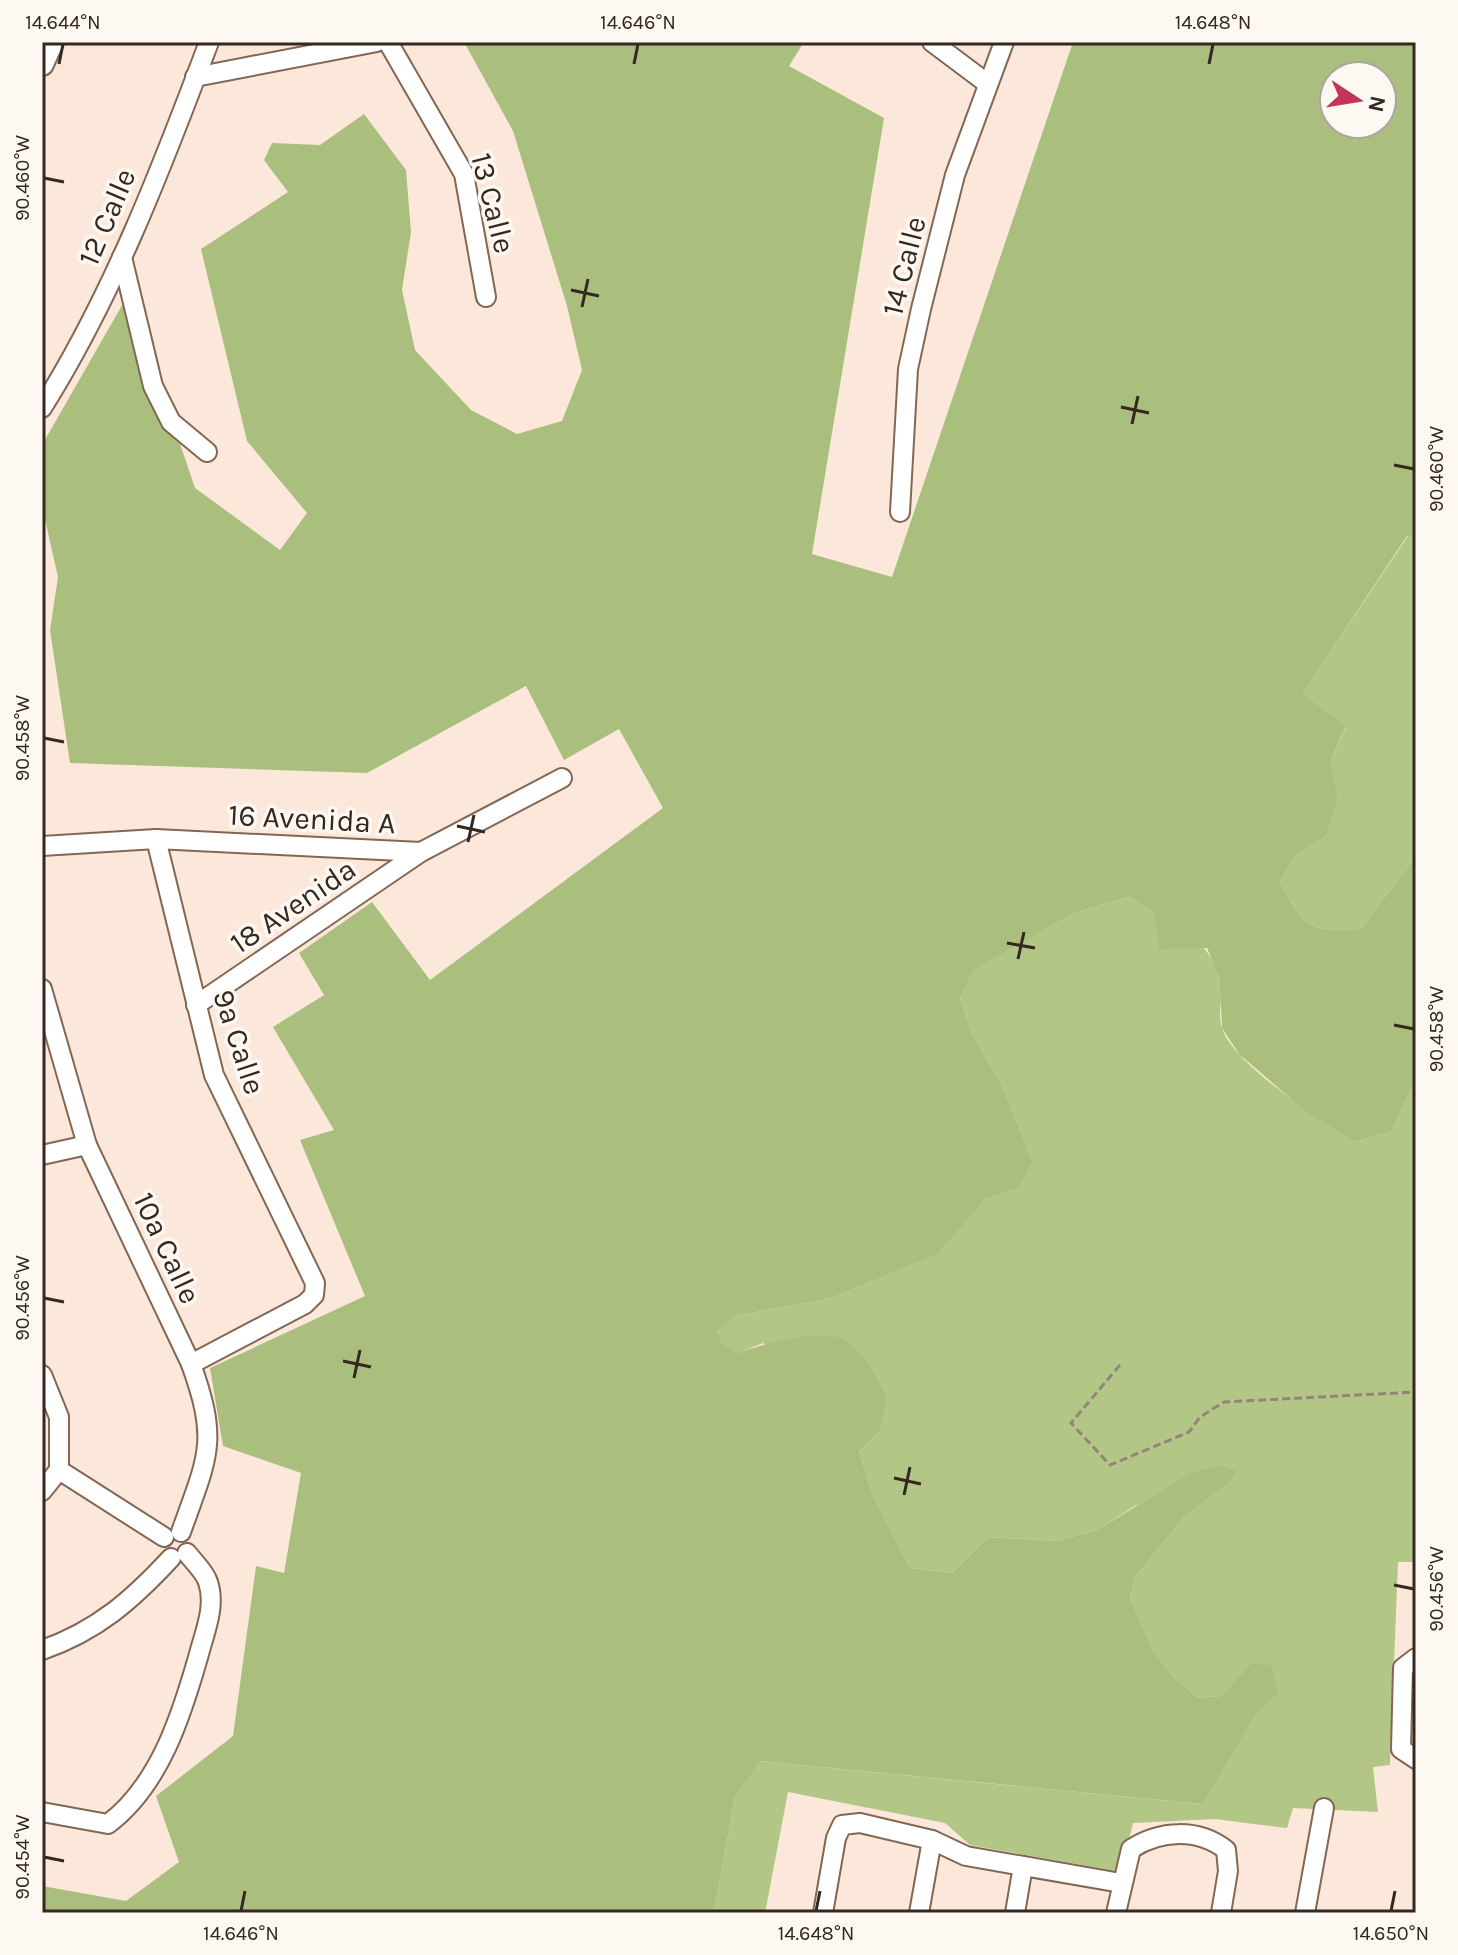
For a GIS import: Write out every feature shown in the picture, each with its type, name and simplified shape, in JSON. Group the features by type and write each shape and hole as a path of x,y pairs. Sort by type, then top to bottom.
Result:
{"street":[{"path":"42,64 52,42"},
{"name":"12 Calle","path":"42,408 69,365 122,257 209,42"},
{"path":"195,77 377,42"},
{"name":"13 Calle","path":"388,42 464,174 486,297"},
{"path":"932,42 988,84"},
{"name":"14 Calle","path":"900,512 908,369 955,175 1004,42"},
{"path":"122,257 153,386 171,422 207,452"},
{"name":"16 Avenida A","path":"42,846 156,839 421,852 562,778"},
{"name":"9a Calle","path":"156,839 214,1075 315,1283 314,1295 305,1304 191,1364"},
{"name":"18 Avenida","path":"196,1005 421,852"},
{"name":"10a Calle","path":"42,989 46,1022 87,1145 191,1364 210,1431 206,1464 172,1534"},
{"path":"42,1155 87,1145"},
{"path":"42,1375 59,1417 59,1470 42,1491"},
{"path":"42,1650 73,1639 131,1600 179,1555 188,1537 172,1534 59,1470"},
{"path":"42,1812 108,1824 126,1810 155,1768 183,1712 210,1615 208,1580 179,1555"},
{"path":"1416,1658 1403,1668 1401,1749 1416,1759"},
{"path":"1305,1913 1324,1808"},
{"path":"823,1913 836,1838 842,1825 860,1823 932,1840 966,1856 1121,1883"},
{"path":"1116,1913 1131,1849 1149,1837 1172,1833 1214,1840 1226,1850 1228,1871 1221,1913"},
{"path":"919,1913 932,1840"},
{"path":"1015,1913 1023,1866"}],"path":[{"path":"1120,1365 1071,1423 1110,1465 1189,1432 1200,1417 1224,1402 1416,1392"}],"green space":[{"path":"464,42 804,42 789,66 884,118 812,554 892,577 1073,42 1416,42 1416,536 1407,536 1302,694 1346,726 1331,760 1337,798 1327,836 1296,855 1280,882 1295,909 1310,924 1329,930 1360,930 1416,856 1416,1086 1410,1090 1392,1131 1355,1142 1304,1110 1239,1054 1222,1028 1220,979 1207,948 1159,949 1154,911 1128,897 1072,914 972,971 960,998 973,1036 1002,1085 1033,1162 1019,1187 986,1199 937,1254 832,1298 735,1316 717,1331 720,1342 739,1353 778,1341 825,1336 848,1342 861,1354 887,1397 879,1432 859,1452 873,1495 910,1568 952,1573 988,1537 1057,1541 1097,1530 1191,1473 1220,1465 1236,1471 1231,1482 1185,1516 1136,1576 1130,1598 1151,1648 1171,1675 1198,1698 1221,1696 1252,1663 1271,1665 1278,1692 1256,1715 1202,1804 760,1761 735,1797 714,1913 42,1913 42,1886 126,1901 179,1862 156,1796 233,1736 256,1566 284,1573 301,1473 223,1446 210,1368 365,1296 300,1140 334,1130 273,1027 324,995 299,953 372,902 430,980 663,808 619,729 564,760 526,686 367,773 70,763 50,630 58,577 42,506 42,445 129,293 195,488 280,550 307,513 247,441 201,249 288,192 264,160 272,143 320,145 364,114 406,170 411,232 402,290 415,350 471,410 517,434 562,421 582,370 567,306 513,131"},
{"path":"1408,536 1416,536 1416,856 1360,930 1319,928 1302,918 1280,882 1296,855 1327,836 1336,798 1331,760 1346,727 1301,695"},
{"path":"1128,897 1184,929 1207,951 1220,979 1220,1016 1230,1043 1261,1075 1340,1133 1355,1142 1392,1131 1410,1090 1416,1086 1416,1562 1398,1562 1390,1765 1373,1767 1378,1812 1293,1808 1287,1828 1215,1819 1133,1823 1121,1872 970,1845 945,1823 788,1792 765,1913 714,1913 735,1797 759,1761 1201,1804 1256,1715 1277,1692 1253,1663 1221,1696 1198,1698 1171,1675 1150,1648 1130,1598 1136,1576 1185,1516 1231,1482 1235,1471 1135,1506 1097,1530 1057,1541 988,1537 952,1573 910,1568 873,1495 859,1452 879,1432 763,1343 739,1353 719,1342 717,1330 735,1316 832,1298 936,1254 986,1199 1019,1186 1033,1162 1002,1085 973,1036 960,998 971,971 1072,914"}]}
